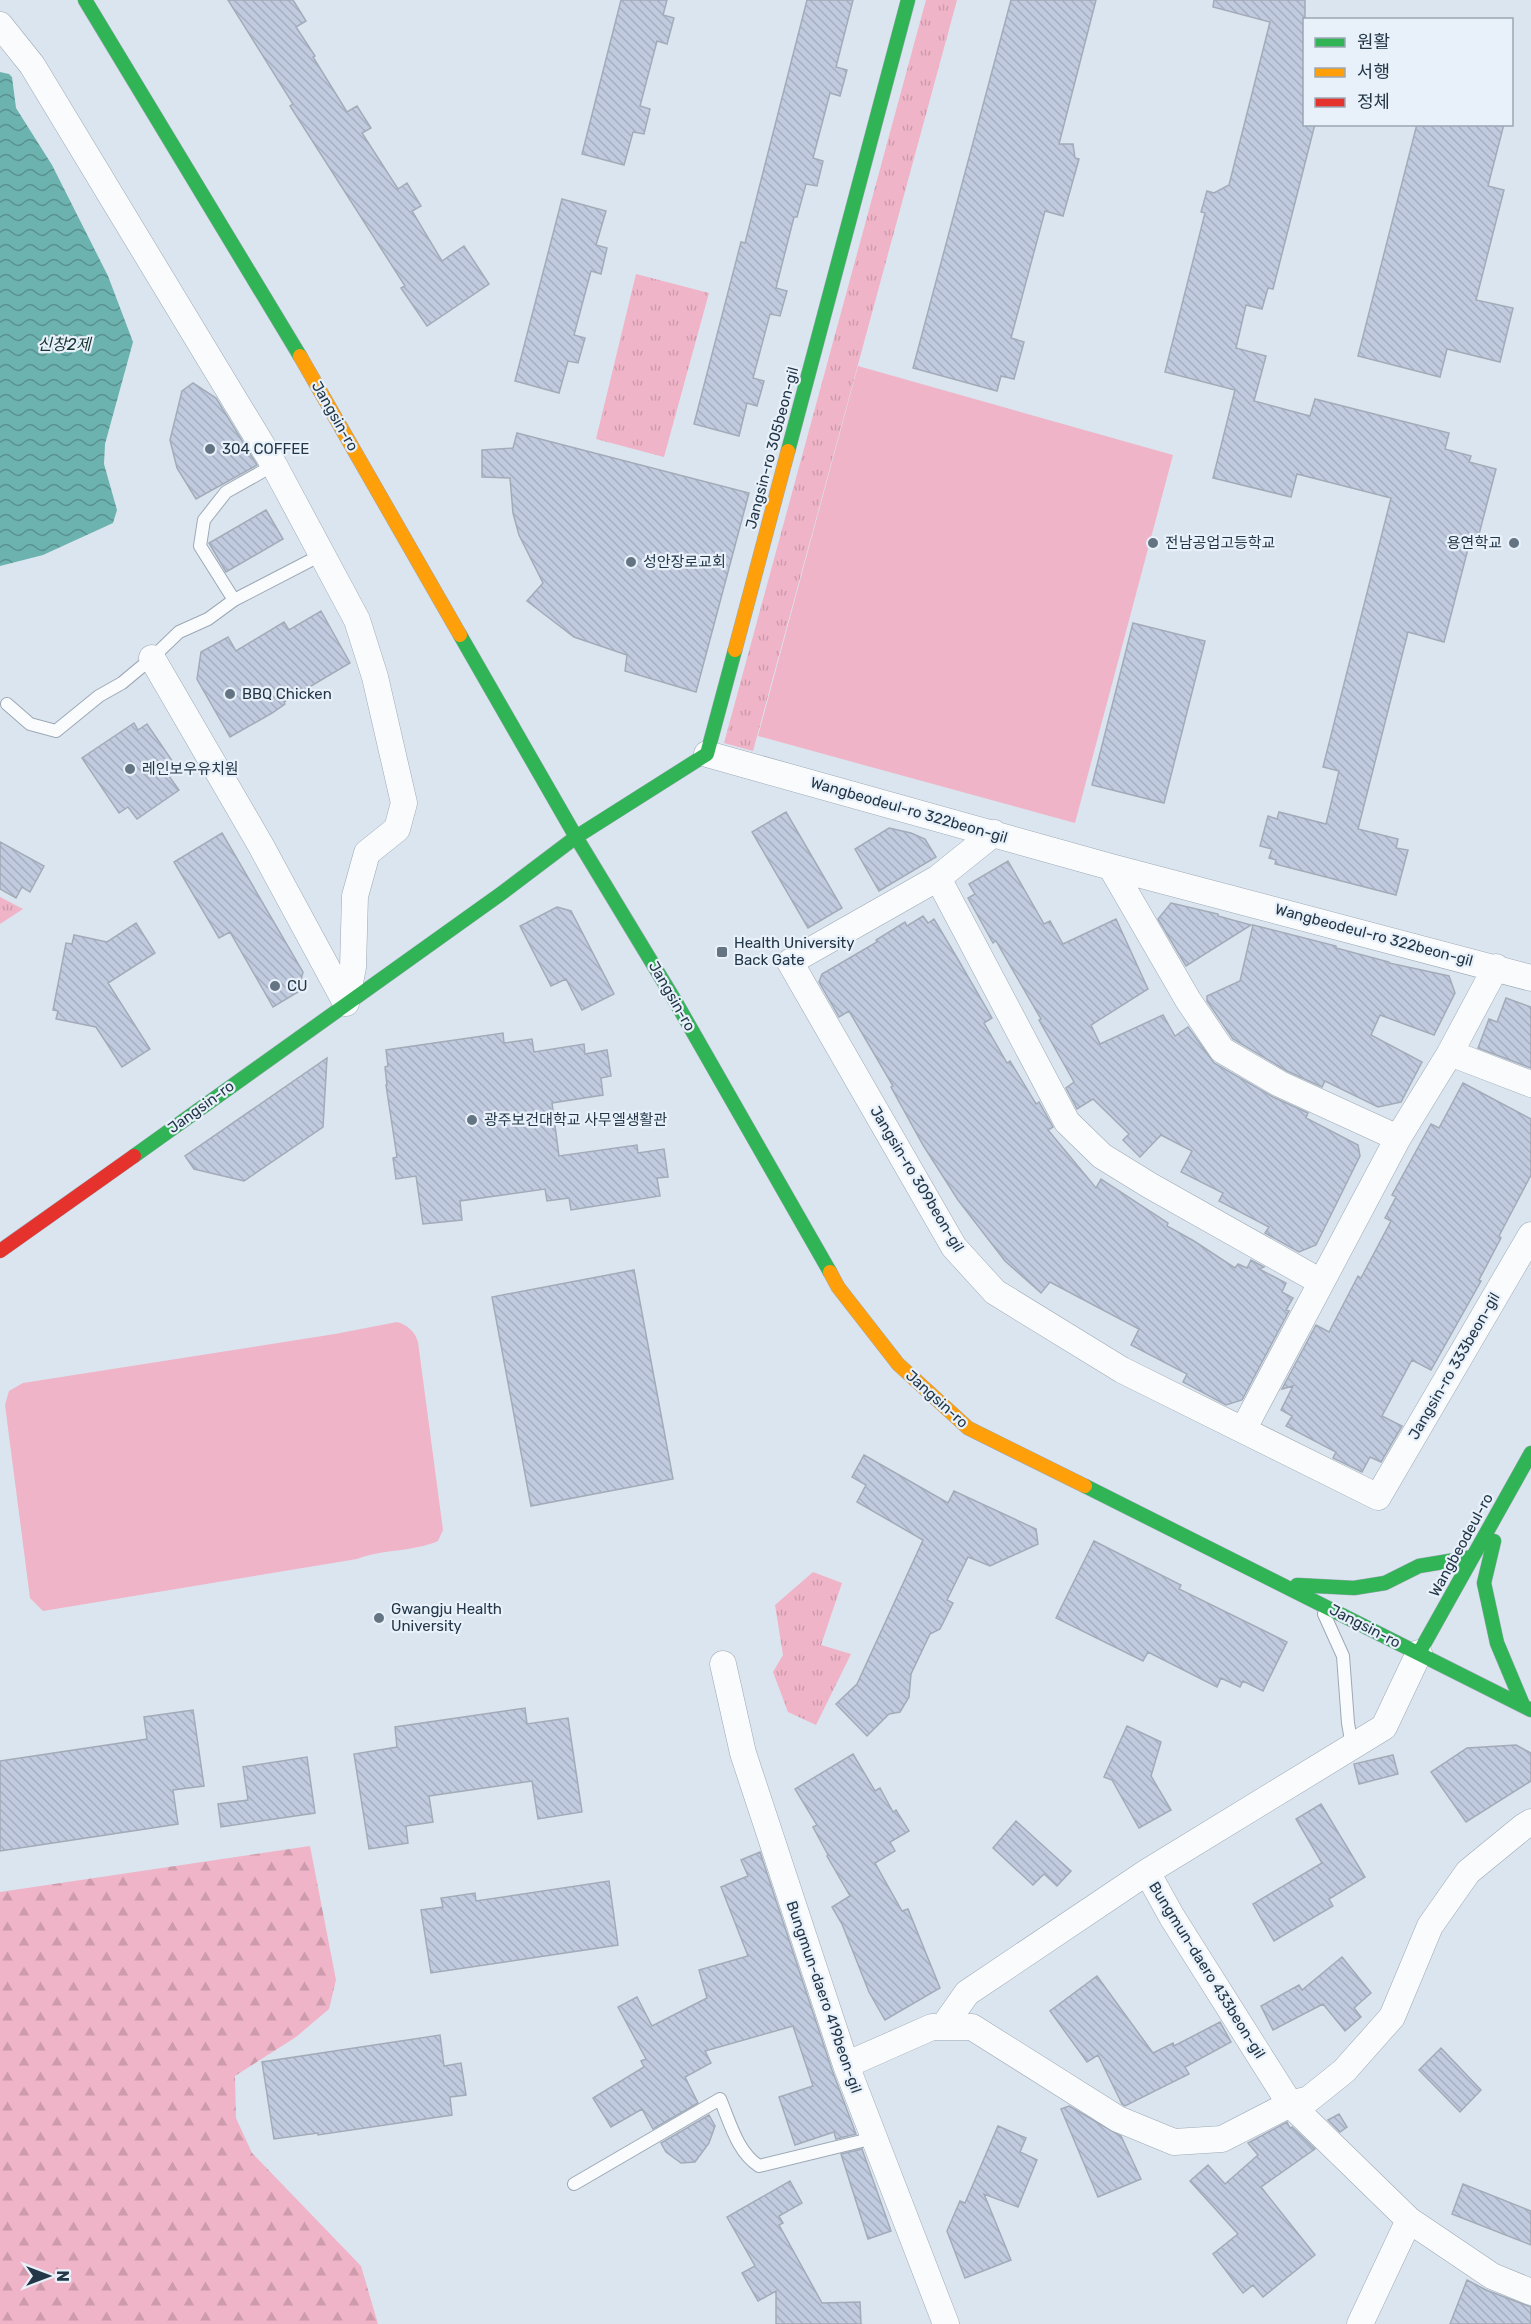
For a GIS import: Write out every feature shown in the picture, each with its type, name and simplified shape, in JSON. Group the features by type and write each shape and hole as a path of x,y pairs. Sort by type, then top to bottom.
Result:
{"main road":[{"name":"Jangsin-ro","path":"85,0 283,326 576,837 674,999 838,1287 898,1364 968,1428 1527,1708"},
{"name":"Jangsin-ro 305beon-gil","path":"707,754 908,0"},
{"path":"576,837 707,754"},
{"name":"Jangsin-ro","path":"0,1251 502,893 576,837"},
{"name":"Wangbeodeul-ro","path":"1419,1653 1531,1453"},
{"path":"1496,1515 1495,1536 1484,1583 1497,1643 1527,1708"},
{"path":"1280,1584 1354,1588 1385,1583 1419,1566 1473,1557"}],"street":[{"path":"0,25 32,64 274,465 357,620 375,677 404,803 397,829 367,853 355,896 353,967 346,1003"},
{"path":"152,658 260,844 346,1003"},
{"name":"Wangbeodeul-ro 322beon-gil","path":"707,754 1112,867 1531,978"},
{"name":"Jangsin-ro 309beon-gil","path":"994,834 938,878 790,962 954,1247 995,1292 1122,1370 1243,1430"},
{"path":"1112,867 1188,1000 1222,1050 1280,1084 1398,1138"},
{"path":"938,878 1067,1122 1102,1156 1321,1282"},
{"name":"Wangbeodeul-ro 322beon-gil","path":"1243,1430 1398,1138 1450,1053 1496,967"},
{"path":"1450,1053 1531,1084"},
{"name":"Jangsin-ro 333beon-gil","path":"1243,1430 1378,1497 1531,1235"},
{"path":"1147,1872 1384,1727 1419,1653"},
{"name":"Bungmun-daero 419beon-gil","path":"723,1664 743,1753 846,2065 946,2324"},
{"path":"846,2065 932,2027 972,2027 1118,2119 1174,2142 1222,2139 1290,2104 1309,2099 1344,2071 1392,2017 1430,1926 1468,1872 1531,1822"},
{"name":"Bungmun-daero 433beon-gil","path":"943,2027 967,1993 1147,1872 1172,1917 1290,2104 1409,2220 1491,2276 1531,2292"},
{"path":"1360,2324 1409,2220"}],"lane":[{"path":"234,600 200,546 204,520 226,492 274,465"},
{"path":"7,704 30,724 56,731 99,696 122,683 179,632 208,619 234,600 323,554"},
{"path":"1318,1602 1343,1656 1352,1746"},
{"path":"574,2184 720,2099 742,2150 748,2159 759,2166 874,2138"}],"green space":[{"path":"926,0 957,0 753,751 724,743"},
{"path":"636,274 709,293 664,457 596,439"},
{"path":"858,366 1173,455 1075,823 758,736"},
{"path":"0,897 23,909 0,924"},
{"path":"397,1322 410,1329 418,1342 443,1530 438,1541 357,1559 43,1611 30,1598 5,1405 9,1391 23,1383 335,1334"},
{"path":"813,1572 842,1583 821,1645 851,1654 816,1725 788,1712 773,1672 783,1655 775,1605"},
{"path":"310,1846 336,1980 329,2009 296,2037 235,2076 236,2118 252,2153 361,2266 378,2324 0,2324 0,1892"}],"water":[{"name":"신창2제","path":"0,72 12,77 16,108 52,165 108,276 133,342 105,444 104,464 117,510 113,523 43,555 0,566"}],"building":[{"path":"228,0 293,0 306,21 296,27 315,56 313,57 347,112 357,106 371,128 362,133 398,189 407,183 421,206 412,211 442,261 464,246 489,284 427,326 401,288 405,286 290,106 293,104"},
{"path":"621,0 667,0 663,15 674,18 667,44 657,41 640,106 650,109 644,134 633,132 624,165 582,154"},
{"path":"807,0 853,0 836,67 847,70 840,96 830,93 813,158 823,161 817,186 806,184 797,217 794,217 776,288 787,291 780,316 770,314 753,378 764,381 757,406 747,403 739,436 694,424 741,242 745,243"},
{"path":"1011,0 1096,0 1059,144 1073,144 1075,158 1079,159 1063,216 1045,211 1011,338 1024,342 1014,379 1001,376 997,391 913,368"},
{"path":"1214,0 1305,0 1303,126 1314,126 1273,289 1268,288 1262,309 1246,305 1236,348 1266,356 1254,401 1310,416 1315,399 1449,433 1445,449 1471,456 1469,462 1496,469 1477,542 1470,541 1444,642 1408,632 1358,829 1398,839 1396,848 1408,850 1396,895 1275,864 1276,860 1269,858 1272,849 1260,846 1268,816 1277,819 1279,812 1326,824 1339,771 1323,767 1391,498 1297,474 1291,497 1213,478 1235,390 1165,372 1205,213 1201,212 1207,191 1214,193 1229,185 1270,22 1213,7"},
{"path":"1416,126 1503,126 1488,186 1504,190 1476,300 1513,308 1500,362 1447,349 1440,377 1358,356"},
{"path":"562,199 606,211 596,245 607,248 601,274 591,271 574,335 585,338 578,363 568,361 559,393 515,381"},
{"name":"304 COFFEE","path":"193,383 216,398 257,465 196,499 177,468 170,440 182,391"},
{"name":"성안장로교회","path":"517,433 749,493 696,692 625,671 627,655 574,637 527,601 543,583 519,535 513,513 510,478 482,477 482,450 513,448"},
{"path":"266,510 283,539 226,572 209,543"},
{"path":"321,611 350,663 230,737 197,679 201,652 228,637 236,651 284,622 289,630"},
{"path":"1133,623 1205,641 1164,803 1092,785"},
{"name":"레인보우유치원","path":"134,723 138,730 147,724 175,765 166,772 179,790 137,819 128,807 119,813 82,758"},
{"path":"786,812 842,908 808,928 752,832"},
{"path":"889,828 925,839 936,857 879,891 855,849"},
{"path":"222,833 303,972 298,992 273,1007 230,932 219,938 174,862"},
{"path":"0,842 44,866 30,892 22,887 16,898 0,889"},
{"path":"1008,861 1044,924 1050,921 1063,944 1116,919 1148,989 1091,1025 1100,1044 1163,1015 1175,1036 1188,1027 1214,1063 1273,1097 1308,1113 1306,1118 1358,1145 1360,1156 1316,1245 1299,1252 1265,1233 1269,1227 1219,1201 1223,1193 1181,1172 1192,1151 1161,1135 1140,1157 1123,1140 1129,1134 1093,1099 1077,1109 1066,1088 1074,1082 1039,1020 1041,1019 996,941 993,943 968,898 975,894 969,884"},
{"path":"1171,903 1218,914 1218,916 1251,925 1186,966 1158,919"},
{"path":"557,907 571,911 614,994 582,1010 566,979 551,986 520,926"},
{"path":"923,916 928,923 934,919 956,956 992,1018 984,1023 1007,1063 1010,1061 1036,1104 1039,1102 1053,1127 1048,1130 1096,1188 1101,1179 1168,1223 1167,1226 1235,1268 1238,1264 1247,1268 1251,1260 1264,1267 1259,1269 1286,1283 1282,1292 1293,1298 1286,1310 1289,1311 1242,1400 1226,1405 1183,1382 1187,1374 1131,1345 1139,1329 1050,1282 1041,1293 1005,1261 958,1200 923,1145 891,1087 893,1086 849,1011 839,1017 819,982 822,974 877,942 876,940 905,922 907,926"},
{"path":"136,923 155,953 108,983 150,1049 122,1067 96,1027 56,1019 58,1011 53,1010 66,943 72,944 74,935 107,942"},
{"path":"1253,925 1336,946 1336,948 1389,963 1449,976 1455,993 1434,1035 1380,1015 1371,1035 1422,1062 1401,1102 1378,1107 1325,1081 1322,1087 1287,1071 1233,1039 1207,1001 1207,996 1240,981"},
{"path":"1506,998 1531,1007 1531,1068 1478,1048 1489,1019 1497,1022"},
{"name":"광주보건대학교 사무엘생활관","path":"503,1033 504,1043 532,1039 534,1052 584,1044 585,1054 607,1050 611,1076 601,1078 603,1095 552,1103 559,1156 637,1145 638,1153 664,1149 668,1177 657,1178 660,1196 571,1210 569,1198 547,1201 545,1189 460,1201 462,1220 423,1224 416,1176 396,1179 393,1158 397,1157 386,1085 385,1067 388,1066 386,1050"},
{"path":"327,1058 323,1127 244,1181 194,1169 185,1156"},
{"path":"1463,1083 1531,1119 1531,1175 1499,1236 1501,1238 1479,1280 1481,1281 1431,1370 1412,1360 1382,1416 1402,1426 1381,1462 1370,1457 1362,1472 1333,1458 1336,1452 1286,1426 1292,1416 1281,1410 1293,1386 1282,1389 1316,1325 1329,1332 1358,1276 1361,1278 1391,1221 1385,1218 1396,1197 1392,1195 1431,1124 1439,1128"},
{"path":"634,1270 673,1479 531,1506 492,1297"},
{"path":"864,1455 948,1503 954,1491 1036,1529 1038,1544 990,1566 968,1557 947,1600 953,1603 940,1629 930,1634 911,1674 909,1697 900,1712 889,1714 867,1736 836,1704 857,1684 923,1540 857,1502 866,1485 852,1477"},
{"path":"1094,1541 1181,1585 1179,1589 1287,1642 1263,1691 1243,1681 1240,1687 1221,1678 1217,1687 1148,1652 1143,1661 1056,1618"},
{"path":"525,1708 527,1724 568,1718 582,1812 538,1819 532,1781 429,1796 433,1822 406,1826 408,1843 369,1849 354,1754 397,1747 395,1727"},
{"path":"193,1710 204,1786 173,1790 178,1824 0,1851 0,1761 147,1739 144,1717"},
{"path":"1127,1726 1161,1742 1151,1776 1171,1810 1139,1828 1112,1780 1104,1777"},
{"path":"1516,1745 1531,1753 1531,1781 1466,1822 1431,1772 1467,1748"},
{"path":"853,1754 875,1791 880,1788 893,1812 896,1810 909,1831 890,1842 895,1851 875,1863 902,1911 908,1909 940,1988 885,2020 869,1992 842,1924 832,1907 850,1896 813,1827 817,1825 795,1789"},
{"path":"1393,1755 1398,1774 1359,1784 1354,1764"},
{"path":"307,1757 315,1813 221,1827 218,1804 248,1800 243,1767"},
{"path":"1321,1804 1365,1877 1329,1899 1333,1906 1274,1941 1253,1904 1322,1863 1296,1819"},
{"path":"1016,1821 1071,1871 1057,1886 1044,1874 1033,1885 993,1848"},
{"path":"760,1852 832,2070 856,2134 836,2139 834,2132 795,2145 779,2097 813,2086 793,2026 705,2051 711,2063 685,2077 698,2103 653,2129 642,2109 611,2127 593,2098 644,2067 641,2061 646,2059 618,2007 637,1997 652,2026 707,1998 699,1970 748,1956 721,1887 748,1876 741,1860"},
{"path":"609,1881 618,1945 431,1973 421,1910 443,1907 441,1898 475,1893 476,1901"},
{"path":"1342,1957 1371,1993 1354,2008 1361,2017 1345,2031 1323,2004 1273,2030 1261,2006 1299,1985 1302,1990"},
{"path":"1097,1976 1153,2053 1173,2043 1174,2046 1220,2022 1231,2042 1185,2067 1189,2074 1125,2106 1098,2055 1087,2062 1050,2011"},
{"path":"440,2035 444,2066 461,2063 466,2095 450,2097 452,2115 318,2135 318,2133 274,2139 262,2062"},
{"path":"1441,2048 1481,2090 1460,2112 1419,2070"},
{"path":"1069,2106 1121,2136 1141,2179 1098,2197 1061,2109"},
{"path":"1339,2114 1347,2127 1340,2132 1328,2120"},
{"path":"709,2115 715,2126 709,2143 695,2162 681,2163 666,2152 661,2143"},
{"path":"1287,2122 1290,2128 1292,2127 1315,2149 1261,2187 1315,2255 1263,2297 1253,2285 1243,2293 1213,2254 1238,2234 1190,2181 1208,2165 1225,2184 1258,2155 1248,2143"},
{"path":"998,2126 1026,2138 1020,2152 1037,2160 1018,2207 984,2194 1011,2260 965,2278 947,2231 960,2201 965,2203"},
{"path":"862,2149 891,2231 868,2239 841,2154"},
{"path":"790,2181 802,2203 779,2216 783,2223 779,2225 822,2303 860,2302 861,2324 776,2324 776,2291 758,2301 742,2273 755,2266 727,2217"},
{"path":"1463,2184 1531,2211 1531,2245 1452,2214"},
{"path":"1467,2280 1486,2290 1531,2307 1531,2324 1450,2324"}],"traffic: fast":[{"path":"85,0 300,356"},
{"path":"788,451 908,0"},
{"path":"460,635 576,837 674,999 830,1272"},
{"path":"134,1156 502,893 576,837 707,754 735,650"},
{"path":"1419,1653 1531,1453"},
{"path":"1085,1486 1531,1710"},
{"path":"1494,1541 1484,1583 1497,1643 1523,1705"},
{"path":"1297,1585 1354,1588 1385,1583 1419,1566 1473,1557"}],"traffic: slow":[{"path":"300,356 460,635"},
{"path":"735,650 788,451"},
{"path":"830,1272 838,1287 898,1364 968,1428 1085,1486"}],"traffic: jam":[{"path":"0,1251 134,1156"}],"place":[{"name":"304 COFFEE","path":"210,449"},
{"name":"전남공업고등학교","path":"1153,543"},
{"name":"용연학교","path":"1514,543"},
{"name":"성안장로교회","path":"631,562"},
{"name":"BBQ Chicken","path":"230,694"},
{"name":"레인보우유치원","path":"130,769"},
{"name":"Health University Back Gate","path":"722,952"},
{"name":"CU","path":"275,986"},
{"name":"광주보건대학교 사무엘생활관","path":"472,1120"},
{"name":"Gwangju Health University","path":"379,1618"}]}
